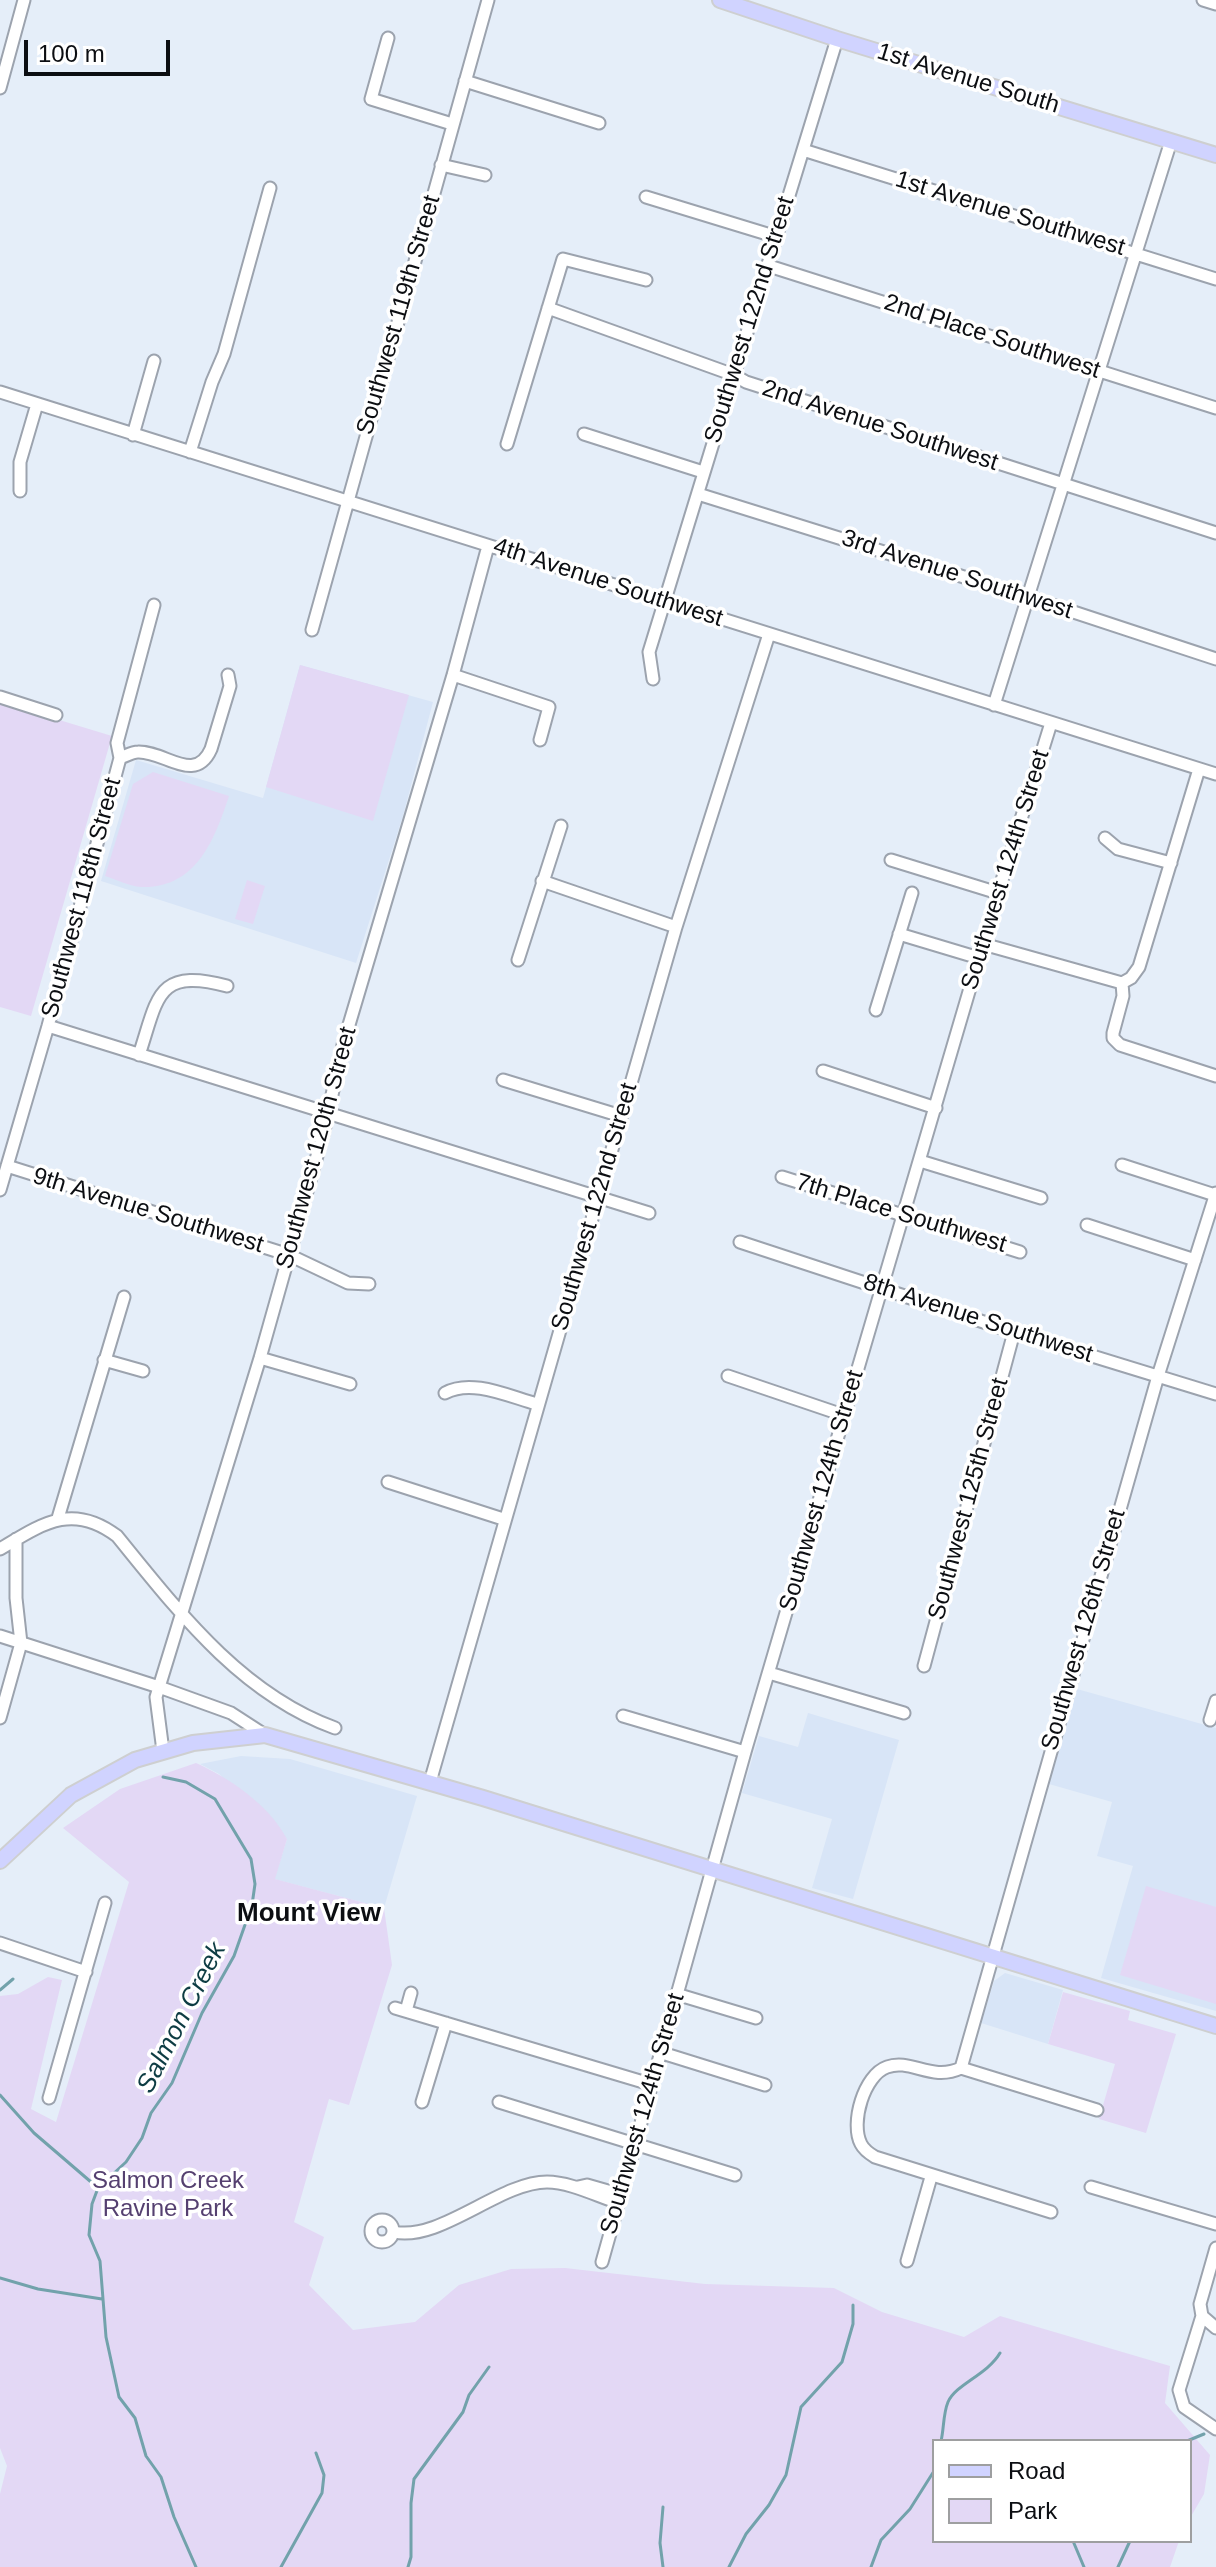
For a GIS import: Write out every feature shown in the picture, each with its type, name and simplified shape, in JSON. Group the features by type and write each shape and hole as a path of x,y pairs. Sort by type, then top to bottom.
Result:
{"main road":[{"name":"1st Avenue South","path":"720,0 1216,155"},
{"path":"0,1861 71,1795 135,1760 214,1740 265,1735 713,1868 1216,2026"}],"street":[{"path":"0,88 24,0"},
{"name":"Southwest 119th Street","path":"312,630 488,0"},
{"path":"1203,0 1216,4"},
{"path":"388,38 371,99 452,124"},
{"name":"Southwest 122nd Street","path":"653,679 649,652 837,39"},
{"path":"465,81 599,123"},
{"path":"994,705 1171,141"},
{"name":"1st Avenue Southwest","path":"803,150 1216,279"},
{"path":"441,165 485,175"},
{"path":"190,452 224,354 270,188"},
{"path":"646,197 777,237"},
{"path":"507,444 563,259 646,280"},
{"name":"2nd Place Southwest","path":"769,266 1216,408"},
{"name":"2nd Avenue Southwest","path":"548,308 746,382 1216,533"},
{"path":"133,435 154,361"},
{"name":"4th Avenue Southwest","path":"0,392 1216,774"},
{"path":"20,491 20,462 37,404"},
{"path":"584,434 703,472"},
{"name":"3rd Avenue Southwest","path":"698,494 1216,659"},
{"name":"Southwest 120th Street","path":"163,1751 156,1707 159,1687 260,1358 328,1115 343,1045 488,546"},
{"name":"Southwest 118th Street","path":"0,1190 120,758 117,743 154,605"},
{"name":"Southwest 122nd Street","path":"430,1782 503,1519 676,927 769,634"},
{"path":"120,758 138,752 188,766 207,759 230,686 228,675"},
{"path":"453,675 549,707 540,740"},
{"path":"0,697 56,715"},
{"name":"Southwest 124th Street","path":"602,2262 659,2052 843,1415 1051,723"},
{"path":"983,944 1122,983 1131,978 1139,967 1199,769"},
{"path":"518,960 561,826"},
{"path":"1105,838 1118,849 1171,863"},
{"path":"891,860 998,893"},
{"path":"542,881 676,927"},
{"path":"876,1010 912,893"},
{"path":"899,934 979,958"},
{"path":"139,1055 157,1001 165,989 189,979 227,986"},
{"path":"1122,983 1123,996 1113,1033 1113,1038 1120,1045 1216,1076"},
{"path":"48,1026 649,1213"},
{"path":"823,1071 936,1108"},
{"path":"503,1080 621,1116"},
{"path":"920,1161 1041,1198"},
{"path":"1122,1165 1216,1194"},
{"name":"9th Avenue Southwest","path":"7,1166 289,1255 348,1283 369,1284"},
{"name":"7th Place Southwest","path":"782,1177 1020,1252"},
{"name":"Southwest 126th Street","path":"961,2068 1158,1376 1216,1194"},
{"path":"1087,1225 1195,1260"},
{"name":"8th Avenue Southwest","path":"740,1242 1216,1394"},
{"path":"58,1518 124,1297"},
{"name":"Southwest 125th Street","path":"924,1666 1014,1332"},
{"path":"260,1358 350,1384"},
{"path":"104,1360 143,1371"},
{"path":"728,1376 843,1415"},
{"path":"445,1393 460,1387 480,1388 537,1404"},
{"path":"388,1482 503,1519"},
{"path":"0,1549 58,1518 86,1520 117,1536 182,1616 212,1647 292,1708 335,1728"},
{"path":"0,1718 21,1643 16,1598 16,1539"},
{"path":"0,1636 231,1713 265,1735"},
{"path":"769,1673 904,1713"},
{"path":"1210,1720 1216,1701"},
{"path":"623,1716 745,1752"},
{"path":"49,2098 105,1903"},
{"path":"0,1943 86,1972"},
{"path":"411,1993 400,2009 650,2084"},
{"path":"676,1994 756,2018"},
{"path":"422,2102 446,2023"},
{"path":"659,2052 765,2085"},
{"path":"1051,2212 931,2177 867,2152 860,2142 857,2127 869,2085 886,2067 899,2065 939,2074 961,2068 1097,2110"},
{"path":"499,2102 735,2175"},
{"path":"907,2261 931,2177"},
{"path":"394,2232 404,2234 425,2229 528,2185 547,2182 578,2187 587,2185 620,2199"},
{"path":"1091,2187 1216,2224"},
{"path":"1216,2248 1200,2304 1202,2316 1180,2383 1179,2396 1184,2407 1216,2429"},
{"path":"1202,2316 1216,2328"}],"shaded area":[{"path":"300,665 433,702 403,816 356,963 101,881 136,760 263,798"},
{"path":"1077,1689 1216,1728 1216,2011 1101,1978 1133,1866 1097,1856 1112,1802 1049,1784"},
{"path":"808,1713 899,1740 853,1899 812,1888 832,1819 742,1793 759,1736 798,1747"},
{"path":"241,1756 290,1759 417,1796 384,1908 274,1879 287,1839 219,1774 200,1764"},
{"path":"1005,1973 1063,1990 1048,2044 981,2023 994,1981"}],"green space":[{"path":"300,665 409,695 373,821 266,787"},
{"path":"0,702 112,736 31,1016 0,1007"},
{"path":"153,772 229,796 210,844 190,870 176,880 141,887 105,876 133,784"},
{"path":"247,880 265,886 253,924 235,919"},
{"name":"Salmon Creek Ravine Park","path":"196,1763 248,1794 279,1827 287,1839 275,1879 384,1908 392,1965 349,2105 329,2099 294,2222 324,2237 309,2285 353,2330 415,2322 459,2285 511,2269 565,2268 705,2284 834,2288 882,2312 964,2337 1000,2316 1170,2366 1165,2403 1210,2455 1204,2494 1192,2515 1192,2439 932,2439 932,2543 1178,2543 1170,2567 0,2567 0,2494 7,2466 0,2448 0,1996 18,1994 48,1977 62,1980 31,2109 56,2122 129,1882 63,1828 120,1789"},
{"path":"1146,1886 1216,1907 1216,2004 1120,1975"},
{"path":"1063,1992 1130,2011 1128,2020 1176,2034 1146,2133 1099,2119 1115,2064 1048,2044"}],"waterway":[{"name":"Salmon Creek","path":"163,1777 186,1782 215,1799 251,1859 255,1884 252,1905 234,1956 202,2013 172,2083 151,2113 142,2138 126,2162 98,2188 92,2204 89,2235 100,2261 106,2337 119,2397 135,2418 146,2456 161,2477 196,2567"},
{"path":"0,1990 13,1979"},
{"path":"0,2095 34,2133 98,2188"},
{"name":"Salmon Creek","path":"0,2278 38,2289 102,2299"},
{"path":"729,2567 746,2534 769,2505 786,2475 801,2407 842,2362 853,2324 853,2305"},
{"path":"941,2439 946,2407 952,2396 988,2367 1000,2353"},
{"path":"408,2567 414,2479 463,2412 469,2395 489,2367"},
{"path":"1192,2439 1204,2434"},
{"path":"281,2567 322,2493 324,2475 316,2453"},
{"path":"871,2567 881,2540 910,2509 932,2474"},
{"path":"663,2507 660,2543 663,2567"},
{"path":"1074,2543 1084,2567"},
{"path":"1118,2567 1129,2543"}],"district":[{"name":"Mount View","path":"309,1914"}]}
